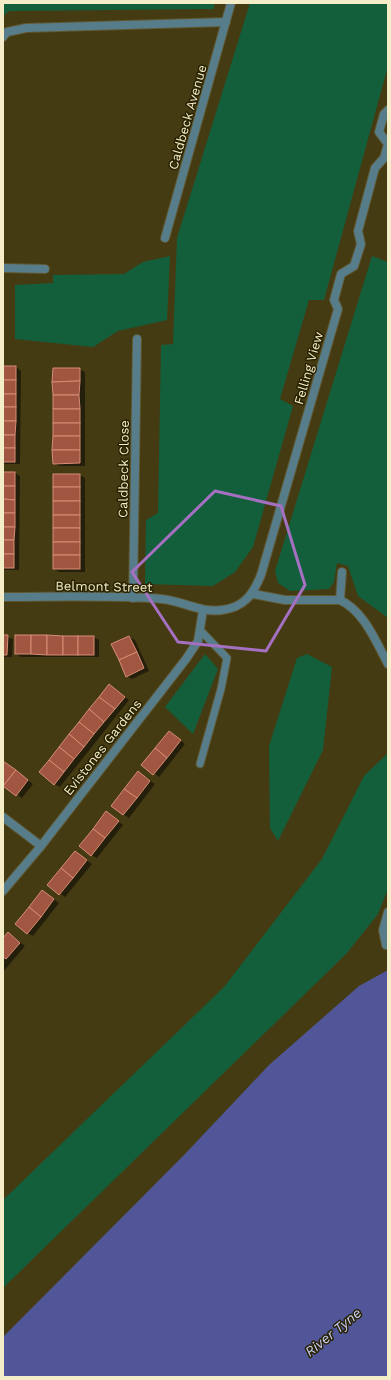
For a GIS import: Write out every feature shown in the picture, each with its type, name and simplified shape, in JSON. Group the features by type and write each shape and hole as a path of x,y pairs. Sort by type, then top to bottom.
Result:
{"street":[{"name":"Caldbeck Avenue","path":"165,238 231,3"},
{"path":"4,32 26,28 226,22"},
{"name":"Felling View","path":"253,594 261,575 338,309 334,300 341,274 354,266 360,244 358,231 375,168 384,158 388,144 379,132 384,114 388,110"},
{"path":"3,268 45,269"},
{"name":"Caldbeck Close","path":"133,598 137,340"},
{"path":"340,600 342,572"},
{"path":"203,610 223,610 235,606 253,594 285,600 340,600 348,604 357,612 388,664"},
{"name":"Belmont Street","path":"3,597 164,599 203,610"},
{"name":"Evistones Gardens","path":"3,891 41,846 186,659 198,641 203,610"},
{"path":"3,817 41,846"},
{"path":"388,912 383,930 386,945 388,944"}],"lane":[{"path":"200,630 227,658 221,689 200,764"}],"highlighted area":[{"path":"215,491 281,506 305,585 266,651 178,642 132,572"}],"green space":[{"path":"3,3 214,3 214,9 9,11 3,16"},
{"path":"250,3 388,3 388,66 324,300 309,300 280,399 293,406 253,547 235,572 213,586 145,584 146,520 158,513 161,345 173,344 177,238"},
{"path":"170,256 167,320 118,331 93,347 15,339 15,285 53,283 53,275 124,274 143,262"},
{"path":"372,256 388,262 388,618 358,596 348,566 337,563 334,582 329,589 290,591 278,583 275,571"},
{"path":"205,654 218,669 193,734 165,707"},
{"path":"307,654 332,667 323,750 278,841 270,828 269,746 297,658"},
{"path":"388,753 388,889 378,914 347,953 3,1288 3,1200 224,987 322,859 364,776"}],"water":[{"name":"River Tyne","path":"388,970 388,1377 3,1377 3,1337 184,1155 269,1065 359,986"}],"building":[{"path":"3,366 16,366 16,380 3,380"},
{"path":"53,368 80,368 80,381 52,382"},
{"path":"3,380 16,380 16,394 3,394"},
{"path":"80,381 79,395 53,395 52,382"},
{"path":"3,394 16,394 16,407 3,407"},
{"path":"53,395 79,395 80,409 53,409"},
{"path":"3,407 16,407 16,421 3,421"},
{"path":"53,409 80,409 80,423 53,423"},
{"path":"3,421 16,421 15,435 3,435"},
{"path":"53,423 80,423 80,436 53,436"},
{"path":"3,435 15,435 15,448 3,448"},
{"path":"53,436 80,436 80,450 52,450"},
{"path":"3,448 15,448 15,462 3,462"},
{"path":"52,450 80,450 80,463 53,464"},
{"path":"3,472 15,472 15,486 3,486"},
{"path":"53,474 80,474 80,487 53,487"},
{"path":"3,486 15,486 15,500 3,499"},
{"path":"53,487 80,487 80,501 53,501"},
{"path":"3,499 15,500 15,513 3,513"},
{"path":"53,501 80,501 80,515 53,515"},
{"path":"3,513 15,513 15,527 3,527"},
{"path":"53,515 80,515 80,528 53,528"},
{"path":"3,527 15,527 14,540 3,540"},
{"path":"53,528 80,528 80,542 53,542"},
{"path":"3,540 14,540 14,554 3,554"},
{"path":"53,542 80,542 80,555 53,555"},
{"path":"3,554 14,554 14,568 3,568"},
{"path":"53,555 80,555 80,569 53,569"},
{"path":"3,635 8,635 7,655 3,655"},
{"path":"15,635 31,635 31,654 15,654"},
{"path":"31,635 47,635 47,655 31,654"},
{"path":"47,635 63,636 63,655 47,655"},
{"path":"63,636 78,636 78,655 63,655"},
{"path":"78,636 94,636 94,655 78,655"},
{"path":"129,636 137,652 119,660 111,644"},
{"path":"137,652 144,668 126,677 119,660"},
{"path":"109,684 125,697 115,709 99,697"},
{"path":"99,697 115,709 104,722 89,709"},
{"path":"89,709 104,722 94,734 79,722"},
{"path":"79,722 94,734 84,747 69,734"},
{"path":"169,731 181,740 167,758 155,748"},
{"path":"69,734 84,747 74,759 59,747"},
{"path":"59,747 74,759 64,772 49,760"},
{"path":"155,748 167,758 153,775 141,765"},
{"path":"49,760 64,772 54,785 39,772"},
{"path":"3,761 16,770 3,786"},
{"path":"16,770 28,780 16,796 3,786"},
{"path":"138,771 150,781 137,798 124,789"},
{"path":"124,789 137,798 123,815 111,806"},
{"path":"106,811 119,821 105,838 93,829"},
{"path":"93,829 105,838 91,856 79,846"},
{"path":"75,851 87,860 73,878 61,868"},
{"path":"61,868 73,878 59,895 47,885"},
{"path":"42,890 54,899 41,917 29,907"},
{"path":"29,907 41,917 27,934 15,924"},
{"path":"8,932 20,943 6,959 3,957 3,938"}]}
